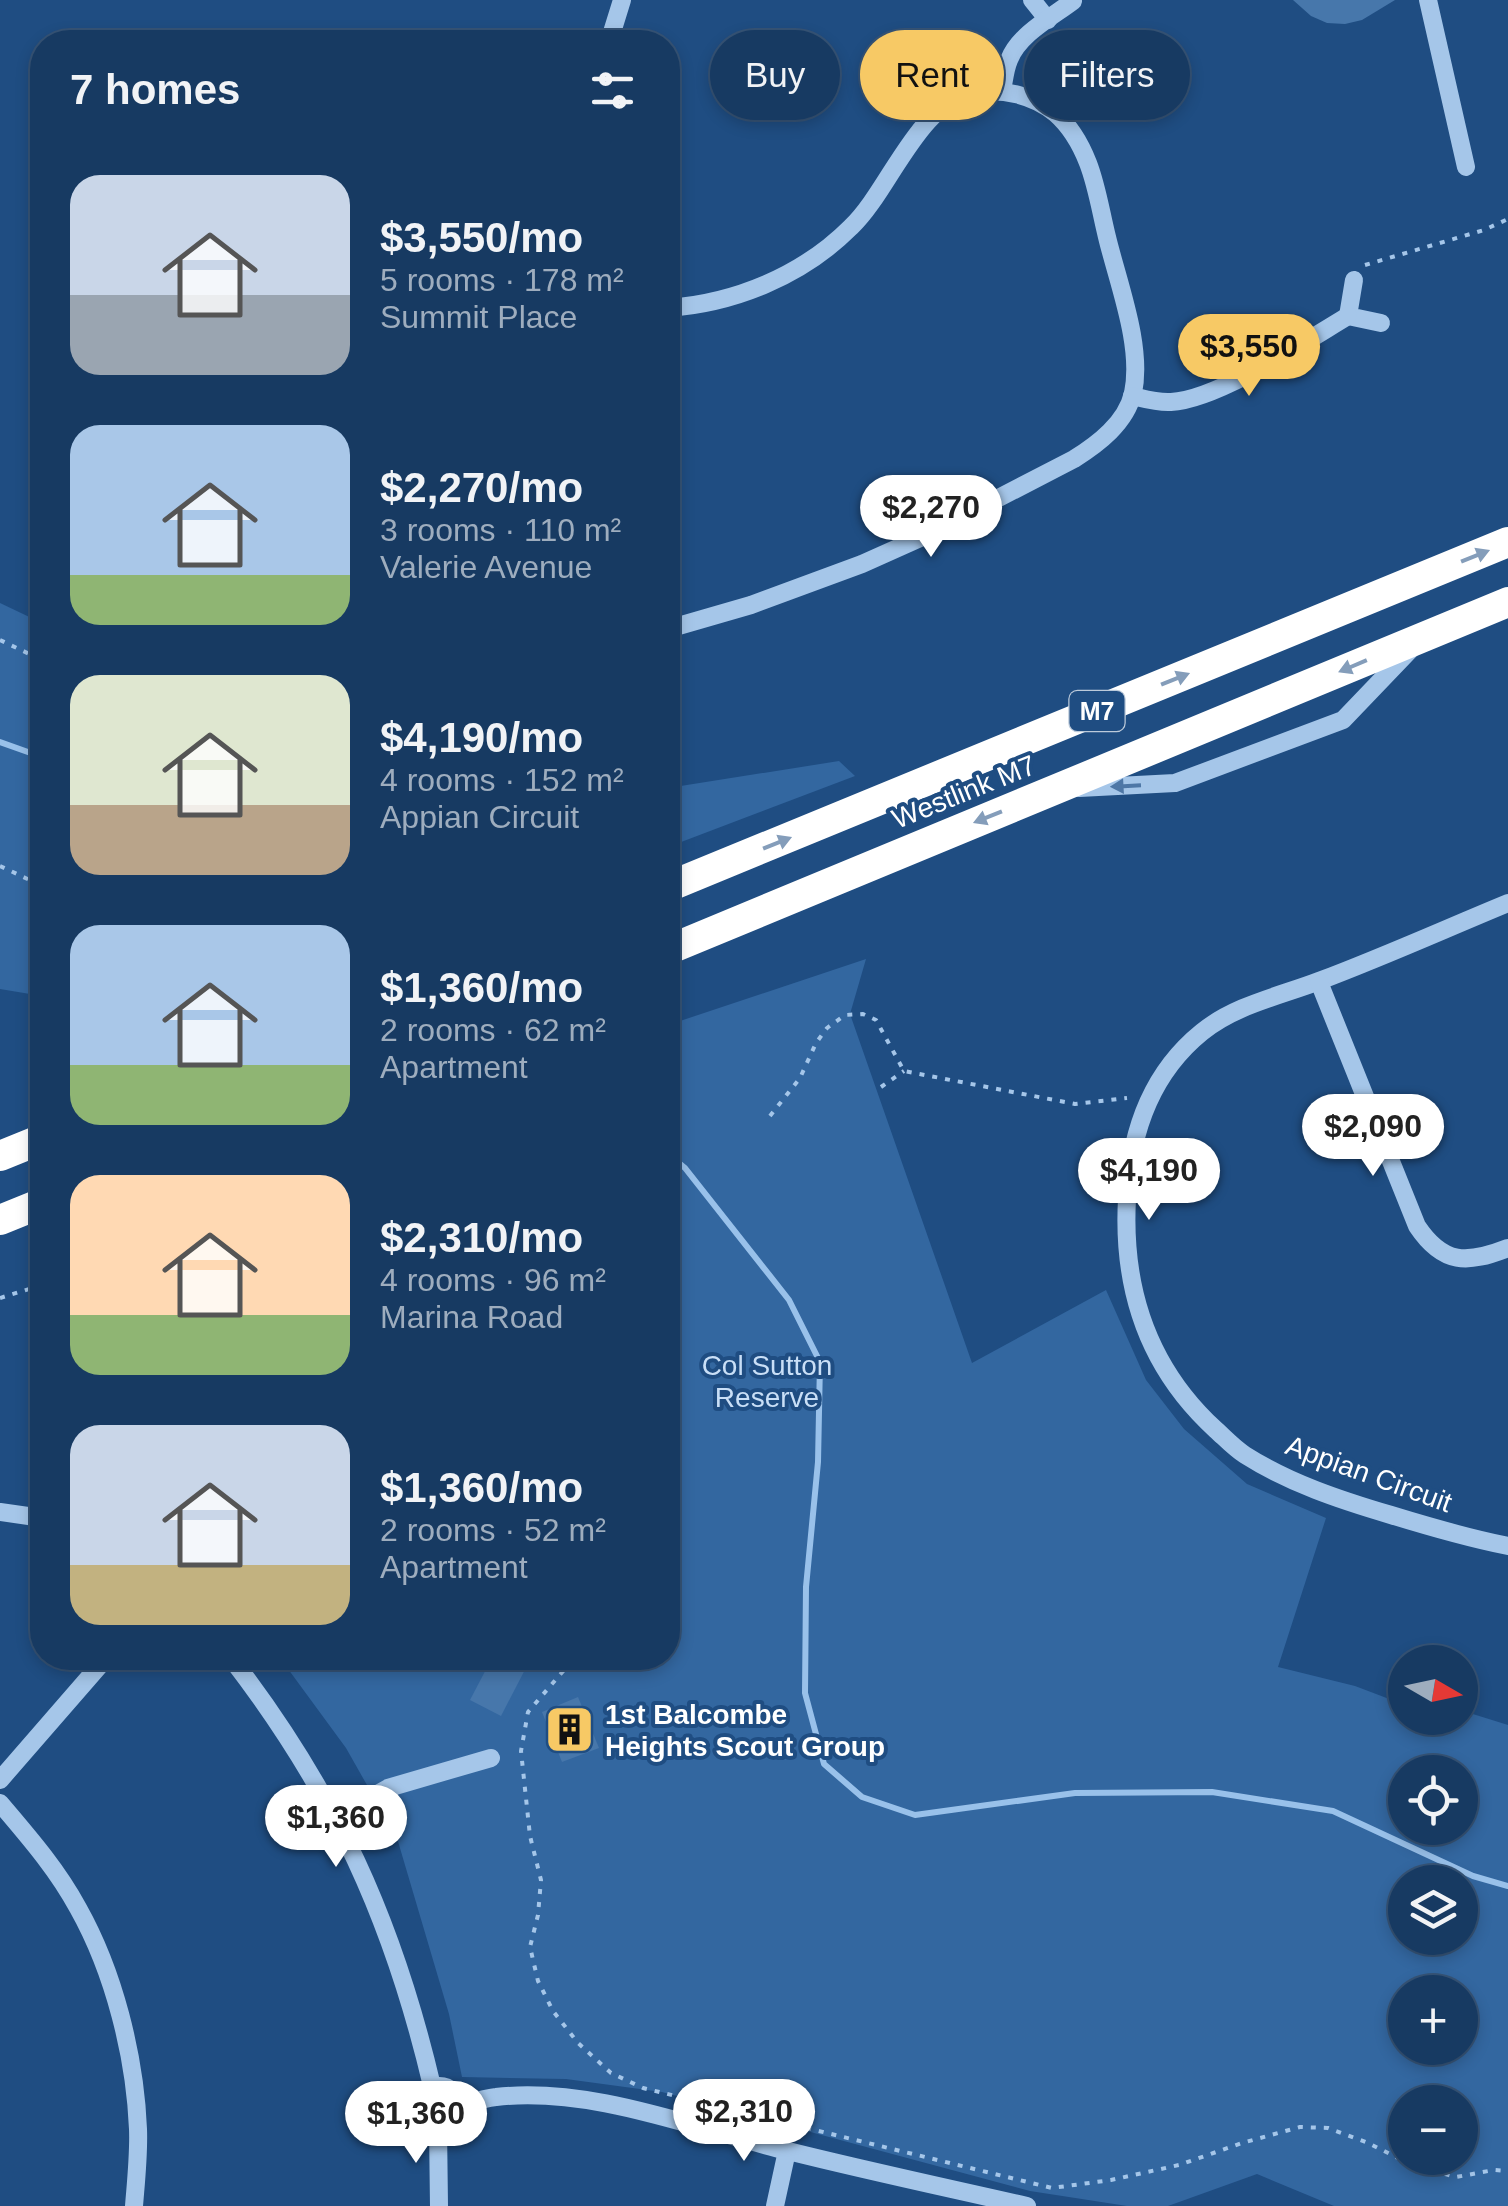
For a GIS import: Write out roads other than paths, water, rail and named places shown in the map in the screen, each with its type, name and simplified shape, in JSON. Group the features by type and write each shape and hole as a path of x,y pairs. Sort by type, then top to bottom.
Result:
{"highway":[{"name":"Westlink M7","path":"680,882 1508,542"},
{"name":"Westlink M7","path":"680,945 1508,602"},
{"path":"0,1156 30,1145"},
{"path":"0,1220 30,1208"}],"street":[{"path":"613,30 622,0"},
{"path":"1032,0 1048,20"},
{"path":"1428,0 1466,167"},
{"path":"1004,79 1015,48 1073,1"},
{"path":"680,626 825,578 930,534 1096,445 1117,424 1132,396 1135,368 1090,168 1077,139 1056,114 1030,98 1004,92"},
{"path":"680,307 746,293 788,274 850,228 874,201 918,130 928,120"},
{"path":"1348,316 1354,280"},
{"path":"1132,396 1169,403 1191,400 1262,366 1348,316 1381,323"},
{"path":"1055,790 1175,783 1343,720 1422,638"},
{"name":"Appian Circuit","path":"1508,903 1319,982 1243,1008 1203,1031 1137,1101 1125,1226 1129,1274 1141,1321 1160,1362 1198,1413 1242,1453 1291,1480 1346,1501 1466,1538 1508,1546"},
{"path":"1319,982 1418,1226 1428,1242 1444,1255 1464,1260 1484,1258 1508,1248"},
{"path":"0,1512 30,1516"},
{"path":"0,1780 96,1670"},
{"path":"240,1670 302,1758 361,1868 390,1939 432,2086"},
{"path":"336,1817 388,1788 491,1758"},
{"path":"0,1803 46,1858 78,1908 100,1955 131,2064 138,2131 134,2206"},
{"path":"432,2086 446,2086 458,2099 455,2117 438,2126 426,2122 420,2112 420,2098 432,2086"},
{"path":"459,2107 492,2097 573,2098 1027,2206"},
{"path":"438,2126 439,2206"},
{"path":"774,2206 787,2151"}],"waterway":[{"path":"0,742 30,753"},
{"path":"680,1164 789,1300 820,1362 818,1462 806,1587 805,1693 824,1764 862,1797 915,1815 1075,1793 1212,1792 1333,1811 1473,1876 1508,1886"}],"place":[{"name":"1st Balcombe Heights Scout Group","path":"570,1730"}],"park label":[{"name":"Col Sutton Reserve","path":"767,1381"}]}
